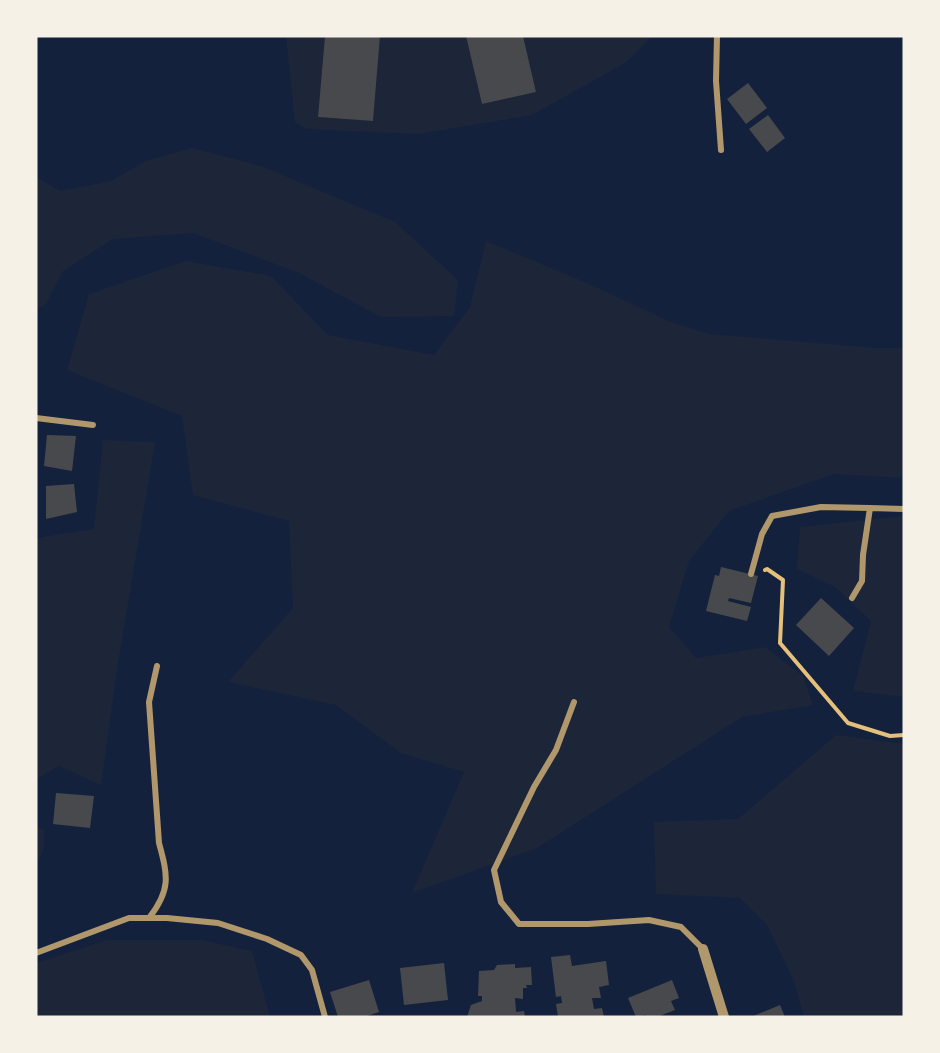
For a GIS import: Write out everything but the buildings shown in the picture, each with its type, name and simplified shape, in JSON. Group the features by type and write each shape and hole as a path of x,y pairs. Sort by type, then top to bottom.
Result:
{"street":[{"path":"717,36 716,81 721,150"},
{"path":"36,418 93,425"},
{"path":"751,574 762,534 772,516 821,507 904,509"},
{"path":"852,598 862,581 863,555 870,508"},
{"path":"149,918 162,901 165,885 165,865 159,843 149,702 157,666"},
{"path":"574,702 556,750 534,787 494,870 501,902 519,924 588,924 649,920 681,927 703,949 724,1017"},
{"path":"36,953 129,918 167,918 218,923 267,939 301,955 312,970 325,1017"}],"path":[{"path":"751,574 767,569 783,580 780,643 848,723 890,736 904,735"}],"shaded area":[{"path":"286,36 325,36 318,117 373,121 380,36 466,36 482,104 536,92 523,36 653,36 625,63 532,115 418,134 306,129 295,122"},
{"path":"192,148 261,166 395,222 458,280 454,316 381,317 299,273 193,233 113,239 63,271 46,304 36,310 36,177 60,191 111,181 146,161"},
{"path":"486,241 587,283 671,322 709,334 876,348 904,348 904,478 834,474 729,511 689,561 669,627 696,658 765,647 803,676 813,705 742,717 537,848 412,893 464,772 401,753 336,705 228,682 293,608 289,521 193,495 182,416 67,370 89,294 186,261 271,276 328,335 434,355 470,307"},
{"path":"103,440 155,442 118,663 101,785 59,766 36,779 36,538 94,529"},
{"path":"904,516 904,697 853,691 871,621 835,587 797,569 800,527"},
{"path":"836,735 904,744 904,1017 804,1017 794,981 767,925 740,898 656,894 654,822 738,819"},
{"path":"36,826 44,830 44,848 36,866"},
{"path":"107,940 201,940 252,951 270,1017 36,1017 36,963"}]}
